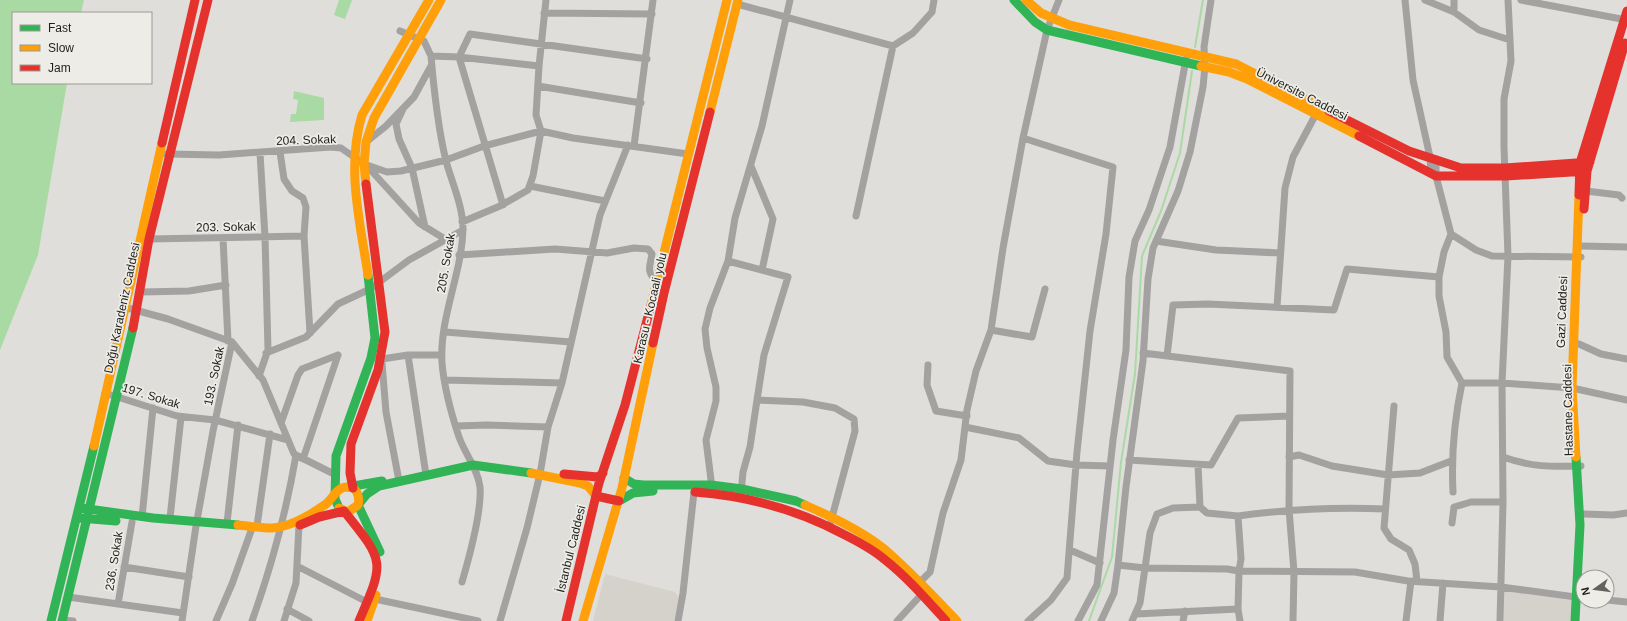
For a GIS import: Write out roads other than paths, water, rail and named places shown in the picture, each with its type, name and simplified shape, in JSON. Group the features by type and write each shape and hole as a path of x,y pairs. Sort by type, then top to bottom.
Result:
{"main road":[{"name":"Doğu Karadeniz Caddesi","path":"63,620 141,292 149,239 195,0"},
{"name":"Doğu Karadeniz Caddesi","path":"51,621 88,473 124,307 208,0"},
{"path":"367,621 378,570 377,558 369,544 344,511 335,504 334,474 336,456 371,358 374,344 373,311 354,177 356,135 362,115 405,33 428,0"},
{"path":"359,621 371,602 383,574 381,553 358,505 358,494 351,487 348,462 352,436 370,394 382,359 385,345 384,325 364,164 366,142 374,118 441,0"},
{"name":"Karasu - Kocaali yolu","path":"583,621 619,501 614,475 624,405 656,280 674,218 688,154 727,0"},
{"name":"Üniversite Caddesi","path":"1014,0 1027,14 1047,30 1185,63 1205,66 1229,72 1247,79 1433,174 1506,172 1584,167"},
{"path":"1026,0 1041,13 1069,25 1236,64 1409,151 1461,168 1506,172"},
{"name":"Karasu - Kocaali yolu","path":"599,483 614,475 664,293 737,2"},
{"name":"Gazi Caddesi","path":"1575,390 1578,257 1584,167 1626,17"},
{"name":"Gazi Caddesi","path":"1584,167 1627,35"},
{"name":"Hastane Caddesi","path":"1584,167 1586,191 1581,246 1578,257 1579,344 1575,390 1578,466 1584,514 1584,569"},
{"path":"281,529 317,509 335,495 340,488 399,479 472,463 540,472 587,476 614,475 634,484 643,486 712,489 741,493 830,522 874,552 917,585 957,621"},
{"path":"1578,466 1581,569"},
{"path":"540,472 588,486 596,496 619,501 632,493 639,492 694,492 712,489"},
{"path":"77,517 88,514 142,516 170,518 196,523 254,529 281,529 299,525 319,517 344,511 352,511 368,494 379,486 399,479"},
{"name":"İstanbul Caddesi","path":"566,621 599,483"},
{"path":"79,508 88,514 132,522 227,523 254,529"},
{"path":"917,585 922,595 946,621"},
{"path":"1575,621 1579,609"},
{"path":"1581,621 1582,609"}],"street":[{"path":"462,222 503,205 528,190 530,186 541,131 536,115 541,43 546,0"},
{"path":"500,621 512,585 540,472 548,428 562,383 590,252 605,201 631,145 647,59 653,0"},
{"path":"712,489 706,440 716,400 716,387 707,348 705,329 710,308 728,260 735,218 751,166 790,0"},
{"path":"856,216 893,46 918,28 932,12 934,0"},
{"path":"917,585 930,572 943,513 961,460 965,427 976,371 991,330 1003,248 1023,138 1047,30 1059,0"},
{"path":"1100,621 1114,593 1118,565 1143,353 1148,279 1153,248 1178,191 1190,152 1205,66 1204,47 1211,0"},
{"path":"1405,0 1413,80 1433,158 1433,174 1451,234 1444,252 1439,277 1439,296 1446,332 1447,357 1462,383 1454,420 1451,461 1453,492"},
{"path":"1425,0 1454,12 1479,30 1510,40"},
{"path":"1454,0 1454,12"},
{"path":"1500,621 1503,502 1502,383 1508,256 1504,99 1511,61 1508,0"},
{"path":"1521,0 1626,17"},
{"path":"737,2 893,46"},
{"path":"544,13 652,14"},
{"name":"205. Sokak","path":"405,33 424,41 431,56 446,160 463,230 444,332 442,355 445,380 456,426 472,463 480,487 478,513 470,555 462,582"},
{"path":"503,205 484,146 460,57 470,34 647,59"},
{"path":"1078,621 1097,585 1110,466 1126,350 1129,277 1134,241 1149,210 1170,147 1187,53"},
{"path":"431,56 460,57 539,66"},
{"path":"354,156 366,142 386,126 414,97 432,66"},
{"path":"538,86 640,103"},
{"path":"403,109 396,124 399,139 412,168 426,227"},
{"path":"1277,307 1285,188 1293,157 1316,114"},
{"name":"204. Sokak","path":"165,154 260,153 330,147 341,148 364,164 387,172 446,160 484,146 541,131"},
{"path":"541,131 688,154"},
{"path":"1023,138 1113,167 1106,234 1090,331 1076,464 1067,578 1051,600 1028,621"},
{"path":"280,152 284,179 292,191 303,198 306,207 304,236 310,333"},
{"path":"260,153 265,237 266,354 260,376"},
{"path":"364,164 419,223 445,240"},
{"path":"751,166 773,219 762,270"},
{"path":"530,186 605,201"},
{"path":"1586,191 1619,195 1622,198"},
{"path":"266,354 306,337 338,304 370,289 409,260 463,230"},
{"path":"1451,234 1476,250 1492,256 1578,257"},
{"name":"203. Sokak","path":"149,239 304,236"},
{"path":"223,238 230,341 260,376 296,455 334,474"},
{"path":"1156,241 1216,250 1280,253"},
{"path":"1581,246 1627,247"},
{"path":"459,256 555,249 607,254 634,248 648,250 652,254 648,270 650,275 656,280"},
{"path":"728,260 788,277 764,355 741,493"},
{"path":"1167,356 1173,305 1277,307 1334,310 1347,269 1439,277"},
{"path":"141,292 189,291 226,284"},
{"path":"991,330 1032,337 1044,289"},
{"name":"193. Sokak","path":"124,307 168,319 230,341 196,523 182,617"},
{"path":"444,332 571,342"},
{"path":"374,344 382,359 386,412 399,479"},
{"path":"1579,344 1601,354 1627,359"},
{"path":"1143,353 1290,371 1289,509 1294,572 1293,621"},
{"path":"281,423 302,369 338,355 303,459"},
{"path":"382,359 408,355 442,355"},
{"path":"408,355 426,473"},
{"path":"928,365 927,385 936,411 967,416"},
{"path":"445,380 562,383"},
{"path":"1462,383 1502,383 1575,390 1627,400"},
{"name":"197. Sokak","path":"105,393 181,417 215,420 238,425 288,440"},
{"path":"757,400 803,402 835,408 854,419 855,431 830,522"},
{"path":"1394,406 1384,528 1391,538 1409,550 1415,564 1414,581 1406,621"},
{"path":"142,516 153,408"},
{"path":"1130,460 1211,465 1238,418 1289,416"},
{"path":"170,518 181,417"},
{"path":"227,523 238,425"},
{"path":"456,426 487,425 548,428"},
{"path":"965,427 1019,438 1048,461 1110,466"},
{"path":"216,621 254,529 270,434"},
{"path":"252,621 281,529 288,502 296,455"},
{"path":"1289,457 1299,455 1332,466 1388,475 1420,473 1451,461"},
{"path":"1503,457 1529,465 1547,467 1578,466"},
{"path":"1198,465 1200,508"},
{"path":"678,621 683,593 694,492"},
{"path":"1452,523 1454,506 1471,502 1503,502"},
{"path":"1132,621 1140,603 1150,533 1157,514 1173,508 1200,508 1207,513 1238,516 1289,509 1337,507 1385,509"},
{"path":"1584,514 1613,515 1627,513"},
{"path":"1238,516 1241,559 1238,608 1240,621"},
{"name":"236. Sokak","path":"118,604 132,522"},
{"path":"284,621 296,583 299,525"},
{"path":"1070,550 1100,563"},
{"path":"1118,565 1145,568 1227,569 1240,571 1355,572 1414,581 1501,587 1575,598"},
{"path":"297,566 371,602 440,613 478,621"},
{"path":"124,567 189,577"},
{"path":"1440,621 1443,583"},
{"path":"898,621 922,595"},
{"path":"68,597 118,604 182,617"},
{"path":"1615,601 1627,602"},
{"path":"1136,614 1238,608"},
{"path":"287,609 309,621"},
{"path":"1183,621 1185,612"},
{"path":"439,621 440,613"},
{"path":"63,620 73,621"}],"waterway":[{"path":"1195,47 1203,0"},
{"path":"1089,621 1112,557 1121,462 1135,374 1142,256 1161,211 1180,153 1192,71"}]}
